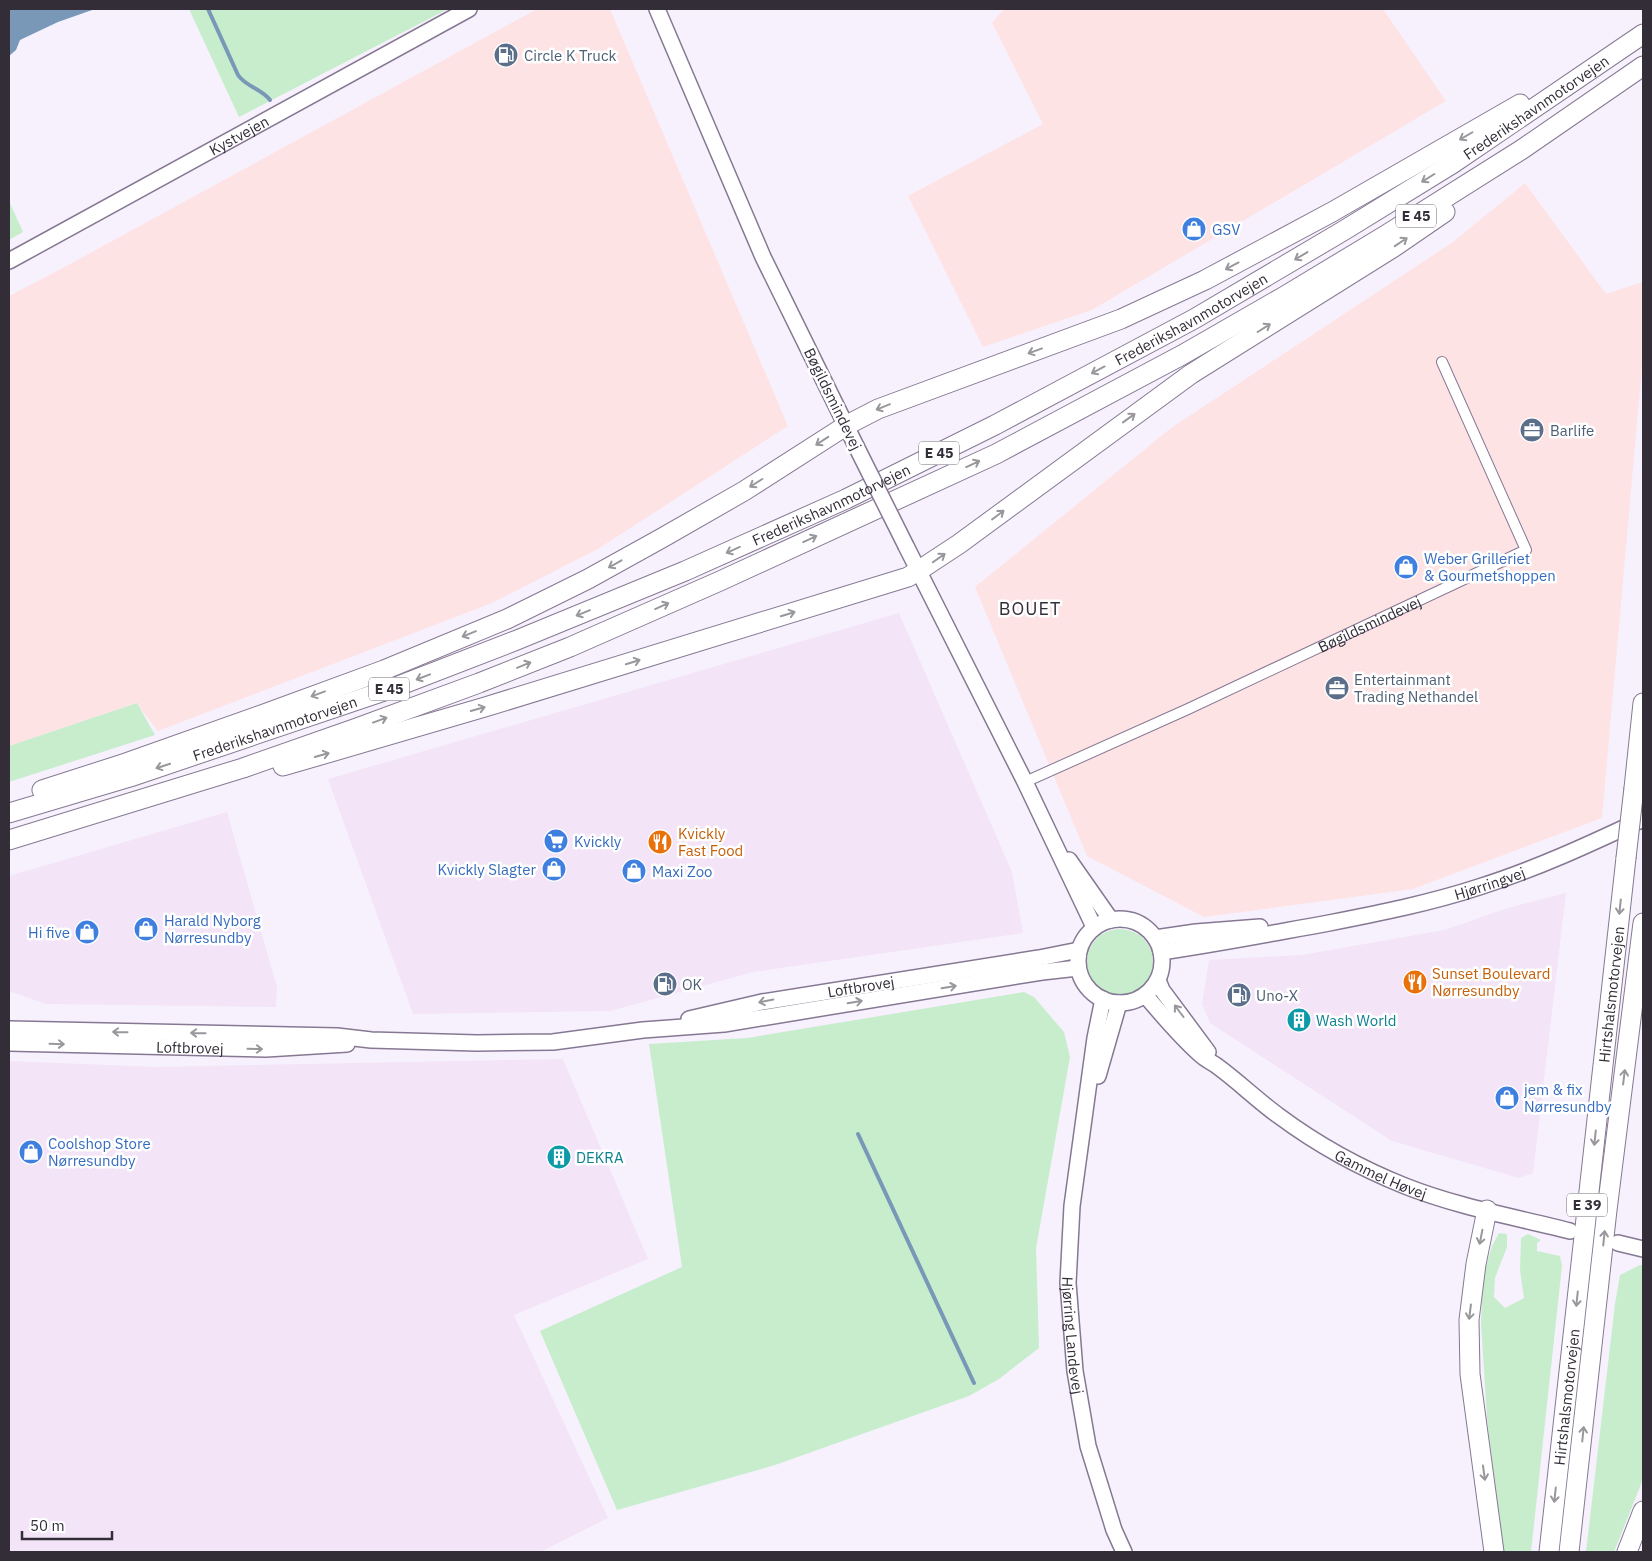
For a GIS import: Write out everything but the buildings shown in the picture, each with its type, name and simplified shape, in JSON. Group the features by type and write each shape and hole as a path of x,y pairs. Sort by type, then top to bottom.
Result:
{"highway":[{"path":"9,801 126,763 267,713 384,670 507,619 588,579 662,538 744,491 847,425 878,409 1121,319 1205,280 1441,151 1643,32"},
{"name":"Frederikshavnmotorvejen","path":"9,813 130,777 402,685 685,571 846,499 995,426 1202,314 1452,164 1643,32"},
{"path":"38,832 247,777 485,707 899,580 918,571 1190,374 1394,247 1528,158 1643,67"},
{"name":"Frederikshavnmotorvejen","path":"9,840 243,768 479,683 570,648 996,454 1182,355 1283,297 1521,150 1643,67"},
{"name":"Hirtshalsmotorvejen","path":"1549,1552 1643,704"},
{"name":"Hirtshalsmotorvejen","path":"1570,1552 1608,1201 1643,923"},
{"path":"1486,1210 1476,1264 1469,1320 1470,1374 1494,1552"},
{"path":"1627,1552 1643,1511"}],"main road":[{"name":"Kystvejen","path":"9,261 469,9"},
{"name":"Bøgildsmindevej","path":"657,9 764,257 918,571 1051,835 1094,927"},
{"name":"Hjørringvej","path":"1161,952 1410,907 1479,887 1547,862 1643,819"},
{"name":"Bøgildsmindevej","path":"1051,835 1112,920"},
{"path":"1120,918 1136,922 1150,931 1161,952 1162,962 1158,980 1145,995 1120,1003 1103,999 1094,994 1087,987 1078,968 1079,950 1085,938 1094,927 1112,920 1120,918"},
{"name":"Hjørringvej","path":"1155,938 1196,932 1329,922"},
{"name":"Loftbrovej","path":"644,1030 762,1002 1079,950"},
{"name":"Loftbrovej","path":"9,1029 337,1036 371,1040 486,1043 553,1042 644,1030 724,1024 1042,972 1078,968"},
{"name":"Gammel Høvej","path":"1158,980 1162,990 1217,1066"},
{"name":"Gammel Høvej","path":"1145,995 1202,1057 1217,1066 1291,1125 1342,1157 1406,1186 1444,1199 1570,1231"},
{"name":"Hjørring Landevej","path":"1103,999 1095,1038 1072,1206 1068,1284 1075,1371 1088,1446 1114,1530 1124,1552"},
{"name":"Hjørring Landevej","path":"1086,1113 1120,1003"},
{"name":"Loftbrovej","path":"9,1043 266,1049 335,1046 371,1040"},
{"path":"1618,1243 1643,1249"}],"street":[{"name":"Bøgildsmindevej","path":"1024,782 1188,709 1526,550 1442,362"}],"shaded area":[{"path":"537,9 610,9 788,426 598,549 492,603 158,731 136,703 9,746 9,296"},
{"path":"1004,9 1383,9 1446,101 1092,310 983,347 908,196 1043,124 992,23"},
{"path":"1525,183 1606,294 1643,282 1643,356 1602,818 1413,889 1204,917 1087,856 975,587 1171,428 1453,242"},
{"path":"899,613 1012,872 1023,933 753,972 610,1011 413,1014 328,779"},
{"path":"227,812 277,987 276,1007 46,1004 9,991 9,876"},
{"path":"1566,893 1533,1173 1519,1178 1392,1141 1210,1023 1202,1004 1209,960 1302,955 1444,930 1508,908"},
{"path":"563,1059 648,1259 514,1315 608,1518 540,1552 9,1552 9,1061 156,1067"}],"green space":[{"path":"189,9 448,9 239,117"},
{"path":"9,201 23,232 9,240"},
{"path":"137,703 155,735 9,782 9,746"},
{"path":"1120,929 1133,932 1143,939 1150,949 1153,962 1150,975 1143,985 1133,992 1120,995 1107,992 1097,985 1090,975 1087,962 1090,949 1097,939 1107,932"},
{"path":"1024,992 1034,997 1064,1032 1070,1057 1036,1248 1039,1348 999,1379 969,1396 775,1465 617,1510 540,1331 682,1267 649,1044 747,1038"},
{"path":"1499,1233 1507,1234 1507,1247 1495,1278 1494,1297 1505,1308 1524,1298 1520,1271 1521,1238 1528,1234 1541,1240 1537,1243 1537,1251 1560,1256 1562,1266 1531,1552 1503,1552 1487,1418 1481,1323 1483,1277 1492,1246"},
{"path":"1643,1265 1643,1479 1614,1552 1586,1552 1620,1275"}],"water":[{"path":"9,9 95,9 58,22 20,40 16,50 9,56"}],"waterway":[{"path":"208,9 238,75 270,100"},
{"path":"858,1134 974,1383"}],"place":[{"name":"Circle K Truck","path":"506,55"},
{"name":"GSV","path":"1194,229"},
{"name":"Barlife","path":"1532,430"},
{"name":"Weber Grilleriet & Gourmetshoppen","path":"1406,567"},
{"name":"Entertainmant Trading Nethandel","path":"1337,688"},
{"name":"Kvickly","path":"556,841"},
{"name":"Kvickly Fast Food","path":"660,842"},
{"name":"Kvickly Slagter","path":"554,869"},
{"name":"Maxi Zoo","path":"634,871"},
{"name":"Harald Nyborg Nørresundby","path":"146,929"},
{"name":"Hi five","path":"87,932"},
{"name":"Sunset Boulevard Nørresundby","path":"1415,982"},
{"name":"OK","path":"665,984"},
{"name":"Uno-X","path":"1239,995"},
{"name":"Wash World","path":"1299,1020"},
{"name":"jem & fix Nørresundby","path":"1507,1098"},
{"name":"Coolshop Store Nørresundby","path":"31,1152"},
{"name":"DEKRA","path":"559,1157"}],"district":[{"name":"BOUET","path":"1030,608"}]}
